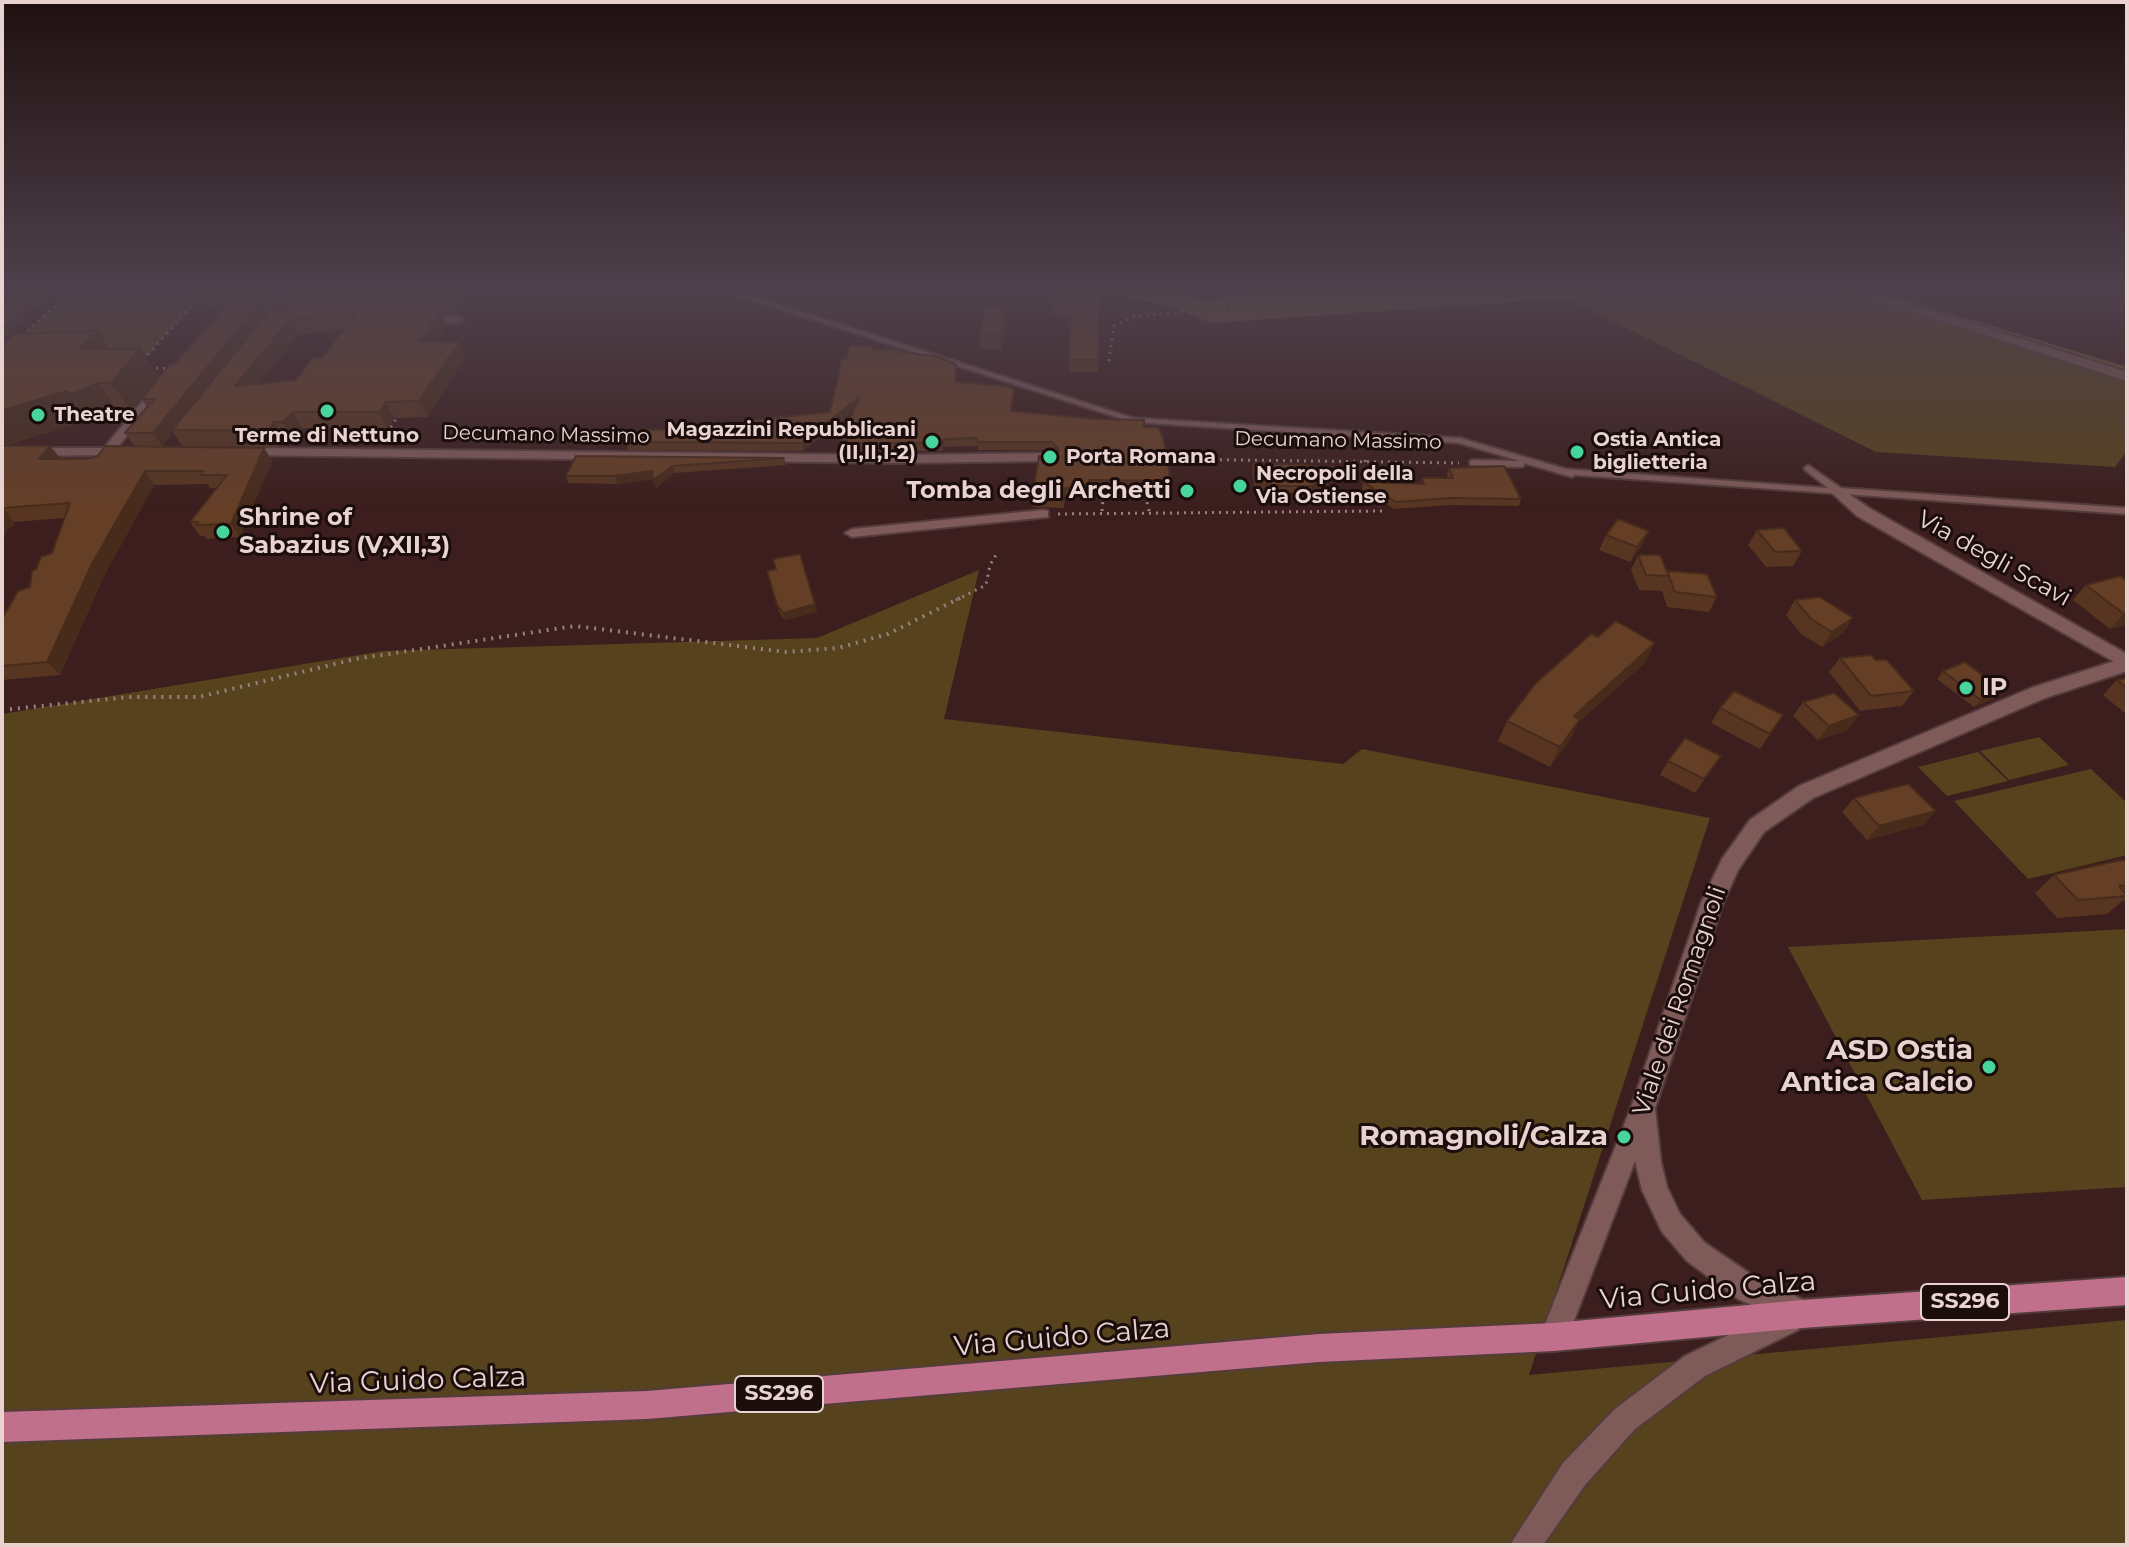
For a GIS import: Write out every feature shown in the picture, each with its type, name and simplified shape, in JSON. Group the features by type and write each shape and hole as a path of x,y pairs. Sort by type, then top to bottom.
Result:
{"main road":[{"path":"2086,364 2127,377"},
{"name":"Via degli Scavi","path":"1840,493 1863,512 2127,663"},
{"name":"Viale dei Romagnoli","path":"1554,1337 1644,1105 1721,881 1757,826 1792,800 1822,785 2038,693 2127,663"},
{"path":"1644,1105 1648,1162 1655,1190 1671,1223 1696,1252 1719,1270 1748,1289 1802,1314"},
{"name":"Via Guido Calza","path":"2,1427 647,1405 1319,1348 1554,1337 1802,1314 2127,1291"},
{"path":"1525,1545 1588,1457 1658,1391 1695,1366 1802,1314"}],"street":[{"path":"108,452 175,369"},
{"path":"2,452 137,452"},
{"name":"Decumano Massimo","path":"231,452 897,459 1050,457"},
{"path":"852,533 1043,514"}],"lane":[{"name":"Via degli Scavi","path":"957,364 1132,420 1460,441 1572,474"},
{"name":"Via degli Scavi","path":"1473,463 1514,462 1572,474 2127,511"},
{"path":"1808,468 1840,493"}],"path":[{"path":"139,364 136,368 175,369"},
{"path":"375,453 400,413"},
{"name":"Decumano Massimo","path":"1151,459 1473,463"},
{"path":"1043,514 1102,511 1382,511 1377,489 1367,482 1365,460"},
{"path":"1102,511 1105,472"},
{"path":"1149,511 1144,490 1154,485 1162,487"},
{"path":"2,710 129,697 199,697 355,659 575,626 786,652 838,648 888,634 986,585 990,565 996,555"}],"shaded area":[{"path":"102,364 139,364 136,368"},
{"path":"1699,364 2072,364 2127,381 2127,451 2115,467 1876,452"},
{"path":"2072,364 2118,364 2127,367 2127,381"},
{"path":"979,570 944,719 1343,764 1362,749 1710,818 1529,1375 2127,1320 2127,1545 2,1545 2,714 383,651 817,638"},
{"path":"2039,737 2069,765 2009,780 1980,751"},
{"path":"1978,752 2008,781 1947,796 1918,767"},
{"path":"2091,769 2127,803 2127,855 2028,879 1954,801"},
{"name":"ASD Ostia Antica Calcio","path":"2127,929 2127,1187 1922,1200 1788,947"}],"building":[{"path":"2,364 127,364 111,383 98,383 71,394 67,391 2,410"},
{"path":"170,364 210,364 153,433 125,433 154,399 142,399"},
{"path":"226,364 253,364 235,386 296,380 307,364 444,364 419,401 386,402 379,412 293,412 283,422 274,422 269,431 172,430"},
{"path":"841,364 956,364 956,382 1007,386 1014,390 1011,411 1144,420 1144,427 1158,427 1163,437 1171,481 1089,480 1088,489 1065,488 1064,500 1032,499 1039,456 1052,455 1059,450 1052,442 978,442 977,438 944,439 941,443 846,443 842,440 859,397 802,443 626,442 632,430 751,428 753,420 830,412"},
{"path":"2,446 50,446 39,459 86,459 98,456 105,446 264,448 231,524 196,525 198,522 190,522 227,475 201,475 204,471 145,471 93,562 47,662 2,666 2,619 18,591 30,587 32,571 41,557 52,553 70,503 3,508 2,513"},
{"path":"576,456 784,458 673,466 653,480 652,471 615,476 566,476"},
{"path":"1253,464 1346,468 1312,486 1285,486 1256,484"},
{"path":"1504,466 1521,499 1452,498 1396,502 1363,482 1424,484 1422,478 1453,478 1449,468"},
{"path":"1618,519 1649,531 1637,547 1606,535"},
{"path":"1784,528 1802,551 1775,552 1757,530"},
{"path":"800,554 815,604 783,613 777,605 767,571 776,569 773,559"},
{"path":"1638,555 1660,555 1669,576 1646,575"},
{"path":"1668,571 1707,574 1717,597 1675,592"},
{"path":"2120,576 2127,581 2127,614 2086,585"},
{"path":"1820,597 1853,618 1832,632 1811,619 1795,600"},
{"path":"1616,621 1655,643 1574,716 1580,719 1560,747 1507,721 1536,683 1591,634 1598,637"},
{"path":"1871,655 1876,660 1887,660 1914,691 1871,696 1840,658"},
{"path":"1965,662 2002,690 1981,700 1943,671"},
{"path":"2127,678 2127,688 2117,680"},
{"path":"1734,691 1783,715 1770,734 1720,708"},
{"path":"1834,693 1859,715 1829,726 1803,702"},
{"path":"1685,738 1721,756 1704,779 1668,761"},
{"path":"1908,784 1936,811 1879,826 1854,798"},
{"path":"2127,860 2127,885 2119,886 2127,896 2078,900 2054,875 2116,861"}],"place":[{"name":"Terme di Nettuno","path":"327,411"},
{"name":"Theatre","path":"38,415"},
{"name":"Magazzini Repubblicani (II,II,1-2)","path":"932,442"},
{"name":"Ostia Antica biglietteria","path":"1577,452"},
{"name":"Porta Romana","path":"1050,457"},
{"name":"Necropoli della Via Ostiense","path":"1240,486"},
{"name":"Tomba degli Archetti","path":"1187,491"},
{"name":"Shrine of Sabazius (V,XII,3)","path":"223,532"},
{"name":"IP","path":"1966,688"},
{"name":"ASD Ostia Antica Calcio","path":"1989,1067"},
{"name":"Romagnoli/Calza","path":"1624,1137"}]}
